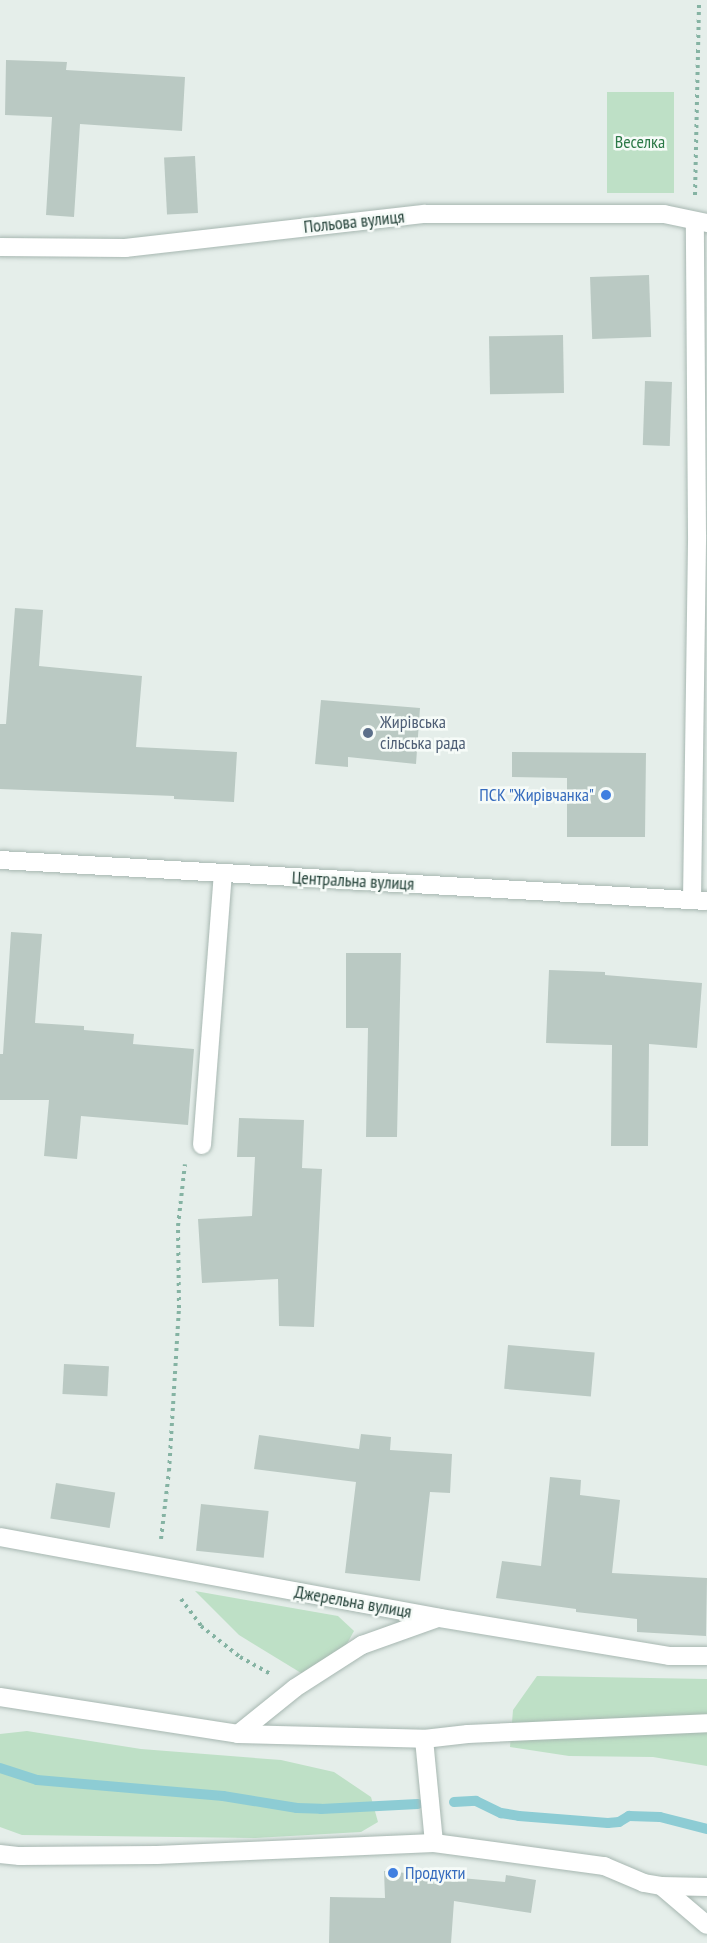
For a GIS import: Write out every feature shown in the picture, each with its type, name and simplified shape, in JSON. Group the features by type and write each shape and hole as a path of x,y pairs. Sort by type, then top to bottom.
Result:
{"street":[{"name":"Польова вулиця","path":"0,247 125,248 424,214 664,214 701,223"},
{"path":"700,901 697,535 701,223"},
{"name":"Центральна вулиця","path":"0,860 700,901"},
{"path":"202,1145 223,874"},
{"name":"Джерельна вулиця","path":"0,1537 440,1618 669,1656 707,1656"},
{"path":"238,1734 295,1688 362,1645 440,1618"},
{"path":"0,1697 238,1734 424,1739 468,1734 707,1723"},
{"path":"424,1739 434,1843"},
{"path":"0,1854 157,1855 434,1843 604,1866 644,1883 661,1886 707,1887"},
{"path":"661,1886 707,1925"}],"path":[{"path":"699,0 701,223"},
{"path":"202,1145 186,1151 178,1226 179,1308 169,1471 158,1566 201,1626 240,1657 295,1688"}],"green space":[{"name":"Веселка","path":"607,92 674,92 674,193 607,193"},
{"path":"195,1591 338,1616 354,1631 344,1649 306,1676 239,1635"},
{"path":"537,1676 707,1679 707,1766 653,1757 569,1756 510,1747 513,1710"},
{"path":"27,1731 141,1749 281,1760 334,1772 371,1797 378,1822 361,1832 255,1838 22,1835 0,1827 0,1734"}],"building":[{"path":"6,60 67,62 66,70 185,77 182,131 80,124 74,217 46,215 52,117 5,115"},
{"path":"195,156 198,213 167,215 164,158"},
{"path":"649,275 651,337 592,339 590,277"},
{"path":"563,335 564,393 490,394 489,336"},
{"path":"645,381 672,382 670,446 643,445"},
{"path":"15,608 43,610 39,666 142,676 136,747 237,752 234,802 174,799 174,796 0,789 0,724 6,724"},
{"name":"Жирівська сільська рада","path":"321,700 420,708 416,764 348,757 348,767 315,764"},
{"name":"ПСК \"Жирівчанка\"","path":"512,752 646,753 645,837 567,837 567,778 512,777"},
{"path":"11,932 42,934 35,1023 84,1026 84,1030 134,1034 133,1044 194,1049 188,1125 81,1116 77,1159 44,1156 49,1100 0,1100 0,1054 3,1054"},
{"path":"346,953 401,953 397,1137 366,1137 368,1028 346,1028"},
{"path":"549,970 605,972 605,975 702,983 697,1048 649,1044 648,1146 611,1146 612,1045 546,1043"},
{"path":"239,1118 304,1120 302,1168 322,1169 314,1327 279,1326 278,1279 202,1283 198,1219 252,1216 255,1157 237,1157"},
{"path":"508,1345 595,1353 591,1396 504,1389"},
{"path":"64,1364 109,1366 107,1396 62,1394"},
{"path":"361,1434 391,1437 390,1450 452,1454 450,1493 430,1492 420,1581 345,1573 356,1482 254,1469 259,1435 359,1449"},
{"path":"550,1477 581,1480 580,1495 620,1500 612,1573 707,1578 706,1636 637,1632 637,1619 576,1612 576,1609 496,1598 502,1561 541,1566"},
{"path":"56,1483 115,1492 110,1528 50,1519"},
{"path":"201,1504 269,1511 264,1558 196,1551"},
{"path":"384,1871 505,1882 506,1875 536,1880 531,1913 454,1901 451,1943 329,1943 330,1897 385,1898"}],"waterway":[{"path":"0,1768 37,1780 223,1796 297,1808 418,1804"},
{"path":"454,1802 476,1801 501,1813 519,1816 608,1823 619,1822 629,1816 660,1817 707,1829"}],"place":[{"name":"Жирівська сільська рада","path":"368,733"},
{"name":"ПСК \"Жирівчанка\"","path":"606,795"},
{"name":"Продукти","path":"393,1873"}]}
